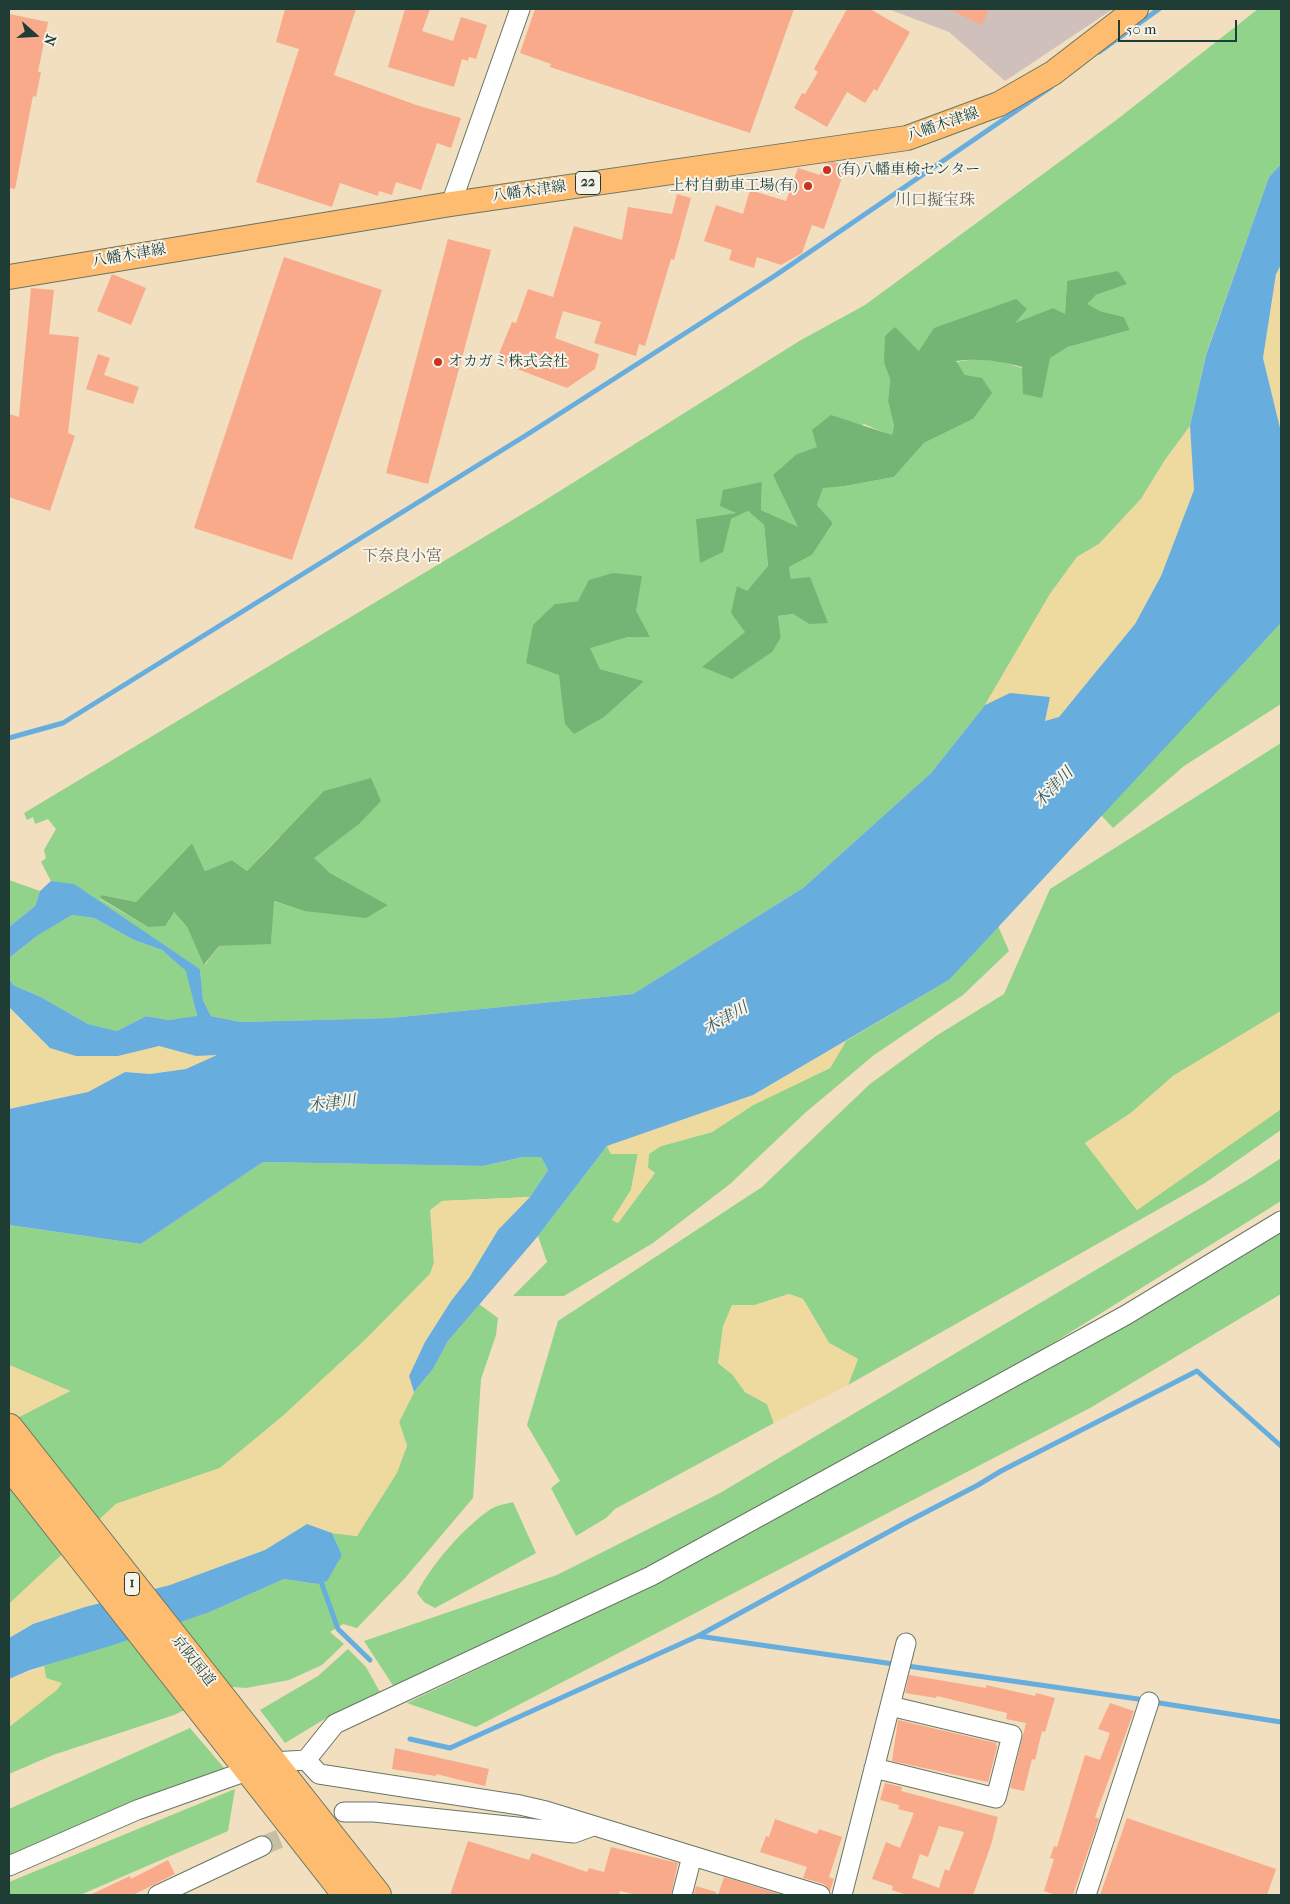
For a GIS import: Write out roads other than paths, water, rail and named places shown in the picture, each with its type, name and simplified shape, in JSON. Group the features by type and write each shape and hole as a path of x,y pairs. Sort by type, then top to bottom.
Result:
{"highway":[{"name":"京阪国道","path":"9,1428 254,1756 347,1895"},
{"name":"京阪国道","path":"9,1464 254,1756 377,1895"}],"main road":[{"name":"八幡木津線","path":"9,277 451,204 907,138 999,104 1053,73 1136,9"}],"street":[{"path":"451,204 520,9"},
{"path":"306,1760 335,1724 651,1576 1118,1320 1281,1221"},
{"path":"842,1895 906,1644"},
{"path":"1086,1895 1149,1702"},
{"path":"874,1768 996,1798 1012,1734 890,1706"},
{"path":"9,1866 254,1756 306,1760 319,1774 520,1805 820,1895"},
{"path":"344,1812 374,1812 574,1833 593,1826"},
{"path":"158,1895 262,1846"},
{"path":"682,1895 692,1856"},
{"path":"189,1895 198,1877"}],"water":[{"name":"木津川","path":"1281,164 1281,265 1276,274 1263,358 1281,432 1281,623 949,980 753,1095 607,1146 538,1236 448,1341 433,1369 414,1392 409,1376 425,1342 451,1301 469,1278 498,1230 530,1197 548,1170 541,1157 523,1157 483,1166 263,1162 141,1244 9,1225 9,1109 88,1092 125,1072 150,1074 186,1069 217,1055 196,1056 159,1046 118,1056 76,1056 50,1048 9,1007 9,978 13,985 41,997 88,1024 117,1031 146,1016 169,1020 197,1016 186,971 162,950 134,940 94,918 72,915 37,936 9,958 9,927 35,906 40,891 51,881 74,884 200,969 203,1000 211,1016 241,1022 390,1018 633,994 803,888 931,773 985,705 1010,693 1050,697 1045,721 1059,717 1135,624 1161,576 1194,490 1190,426 1206,355 1269,177"},
{"path":"307,1524 332,1533 342,1555 327,1581 317,1584 284,1579 210,1612 110,1646 30,1670 9,1679 9,1638 33,1624 85,1607 170,1585 265,1550"}],"waterway":[{"path":"1099,52 1159,9"},
{"path":"9,738 63,723 528,434 776,275 1051,87"},
{"path":"410,1739 450,1748 698,1636 1001,1471 1197,1371 1281,1446"},
{"path":"319,1576 338,1629 370,1660"},
{"path":"698,1636 1145,1700"},
{"path":"1153,1702 1281,1722"}],"tunnel":[{"path":"262,1846 344,1812"}],"place":[{"name":"(有)八幡車検センター","path":"827,170"},
{"name":"上村自動車工場(有)","path":"808,186"},
{"name":"オカガミ株式会社","path":"438,362"}],"district":[{"name":"川口擬宝珠","path":"935,201"},
{"name":"下奈良小宮","path":"402,557"}]}
